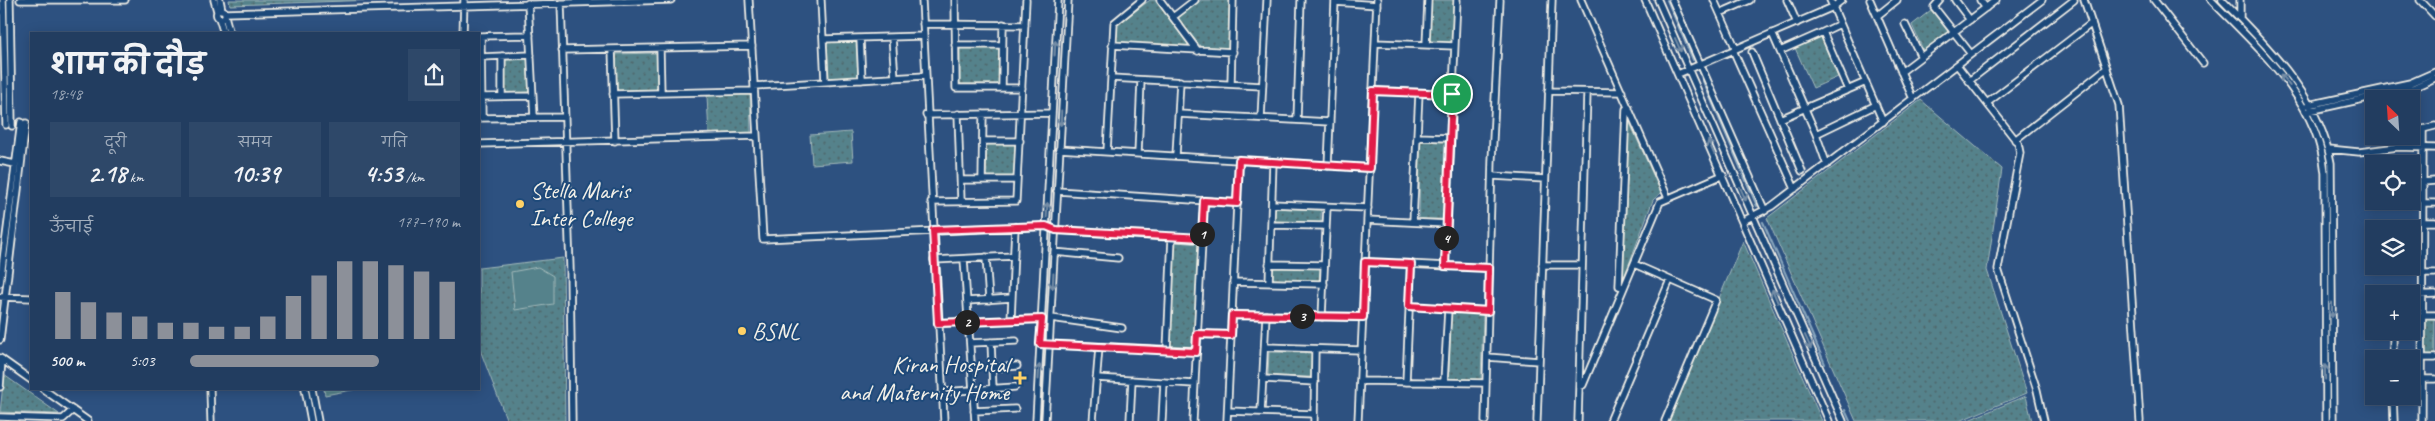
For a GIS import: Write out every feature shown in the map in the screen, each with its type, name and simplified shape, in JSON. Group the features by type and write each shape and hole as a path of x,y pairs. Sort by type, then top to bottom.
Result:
{"street":[{"path":"3,0 2,33 8,58"},
{"path":"10,0 6,122 26,125"},
{"path":"20,0 125,0"},
{"path":"214,0 229,32"},
{"path":"220,0 224,32"},
{"path":"222,14 464,3 671,0"},
{"path":"749,0 763,239 1046,226 1056,230 1202,238"},
{"path":"821,0 825,82"},
{"path":"922,0 926,115 944,421"},
{"path":"955,0 956,88 1022,88"},
{"path":"931,202 1016,201 1026,0"},
{"path":"1036,421 1058,0"},
{"path":"1045,421 1058,191 1065,0"},
{"path":"1107,152 1114,23 1142,0"},
{"path":"1160,0 1198,51"},
{"path":"1173,17 1195,0"},
{"path":"1231,84 1234,0"},
{"path":"1261,118 1267,0"},
{"path":"1296,120 1301,0"},
{"path":"1426,45 1428,0"},
{"path":"1445,266 1457,0"},
{"path":"1485,421 1492,176 1500,0"},
{"path":"1537,421 1552,0"},
{"path":"1581,0 1668,198"},
{"path":"1645,0 1829,421"},
{"path":"1658,0 1843,421"},
{"path":"1672,0 1765,211"},
{"path":"1714,0 1795,189"},
{"path":"1720,13 1750,0"},
{"path":"1787,0 1797,23"},
{"path":"1830,0 1883,122"},
{"path":"1678,74 1833,7 1842,0"},
{"path":"1870,0 1913,99"},
{"path":"1877,16 1897,0"},
{"path":"1940,0 1934,7 1971,54"},
{"path":"1955,0 1970,20"},
{"path":"1980,0 1986,8"},
{"path":"1901,72 1996,0"},
{"path":"1743,222 1765,211 1795,189 2042,0"},
{"path":"1969,81 2074,0"},
{"path":"2084,0 2119,105 2140,421"},
{"path":"2154,0 2203,62"},
{"path":"2211,0 2276,68 2320,123 2329,149 2331,164 2326,421"},
{"path":"2222,0 2286,69 2308,108 2323,150 2333,421"},
{"path":"2240,0 2240,18"},
{"path":"2420,0 2435,16"},
{"path":"1328,166 1335,1 1377,2 1358,421"},
{"path":"463,32 464,3"},
{"path":"528,3 534,117"},
{"path":"561,3 572,421"},
{"path":"1987,103 2092,23"},
{"path":"923,24 1025,25"},
{"path":"1002,24 1002,88"},
{"path":"1780,51 1840,24"},
{"path":"1905,24 1921,58"},
{"path":"1823,32 1848,90"},
{"path":"1772,33 1816,134 1827,165"},
{"path":"530,35 480,36 482,97 480,118 565,117"},
{"path":"823,39 923,36"},
{"path":"892,37 895,78"},
{"path":"860,38 862,80"},
{"path":"1375,43 1455,46"},
{"path":"955,45 1002,46"},
{"path":"1112,45 1233,52"},
{"path":"562,50 752,46"},
{"path":"660,48 661,93"},
{"path":"612,49 615,141"},
{"path":"1752,52 1802,170"},
{"path":"481,57 531,55"},
{"path":"502,56 502,96"},
{"path":"1957,65 2015,140 2020,152 1998,269 2034,381 2044,421"},
{"path":"2015,140 2108,68"},
{"path":"2395,90 2435,72"},
{"path":"613,94 754,89 825,82 925,76"},
{"path":"1111,78 1262,86"},
{"path":"2403,90 2413,88 2435,78"},
{"path":"1138,154 1141,80"},
{"path":"1176,156 1180,81"},
{"path":"1780,119 1866,82"},
{"path":"1373,91 1452,94"},
{"path":"1548,91 1622,92"},
{"path":"1413,222 1419,93"},
{"path":"1578,421 1587,93"},
{"path":"482,97 533,96"},
{"path":"2308,108 2365,97"},
{"path":"1816,134 1876,105"},
{"path":"1624,287 1619,286 1626,109 1629,108"},
{"path":"926,115 1052,113"},
{"path":"958,114 961,202"},
{"path":"982,180 983,114"},
{"path":"1178,114 1330,122"},
{"path":"0,283 15,164 26,125"},
{"path":"0,340 3,297 26,125"},
{"path":"2420,130 2435,126"},
{"path":"2422,421 2423,129"},
{"path":"480,144 757,136"},
{"path":"1417,137 1450,138"},
{"path":"983,141 1020,141"},
{"path":"2329,149 2359,152 2398,147 2435,148"},
{"path":"1059,149 1370,168"},
{"path":"1227,421 1239,160"},
{"path":"0,161 15,164"},
{"path":"1269,283 1273,162"},
{"path":"1579,386 1583,385 1660,202 1723,175"},
{"path":"1492,176 1545,178"},
{"path":"961,180 1017,180"},
{"path":"2423,182 2435,181"},
{"path":"1058,191 1237,203"},
{"path":"1193,421 1204,201"},
{"path":"2423,203 2435,203"},
{"path":"1272,204 1368,208"},
{"path":"1322,316 1327,207"},
{"path":"1367,220 1447,224"},
{"path":"2423,222 2435,222"},
{"path":"1271,225 1326,226"},
{"path":"1011,320 1015,227"},
{"path":"1167,350 1172,237"},
{"path":"1054,252 1118,258"},
{"path":"934,260 1014,256"},
{"path":"986,258 989,300"},
{"path":"964,259 975,421"},
{"path":"1365,262 1489,268"},
{"path":"1270,264 1324,265"},
{"path":"1406,382 1411,264"},
{"path":"1634,264 1716,300 1665,421"},
{"path":"1542,265 1582,265"},
{"path":"2423,273 2435,273"},
{"path":"1610,421 1670,280"},
{"path":"1234,282 1324,284"},
{"path":"2420,295 2435,294"},
{"path":"3,297 30,298"},
{"path":"967,301 1012,298"},
{"path":"1409,306 1488,311"},
{"path":"1444,382 1448,308"},
{"path":"2422,315 2435,314"},
{"path":"1232,315 1363,317"},
{"path":"1262,412 1266,316"},
{"path":"1051,318 1122,328"},
{"path":"938,323 1042,319"},
{"path":"1197,334 1231,335"},
{"path":"970,343 1016,341"},
{"path":"991,342 993,389"},
{"path":"1040,344 1196,352"},
{"path":"1093,421 1098,347"},
{"path":"1265,347 1361,350"},
{"path":"1314,421 1315,349"},
{"path":"1486,357 1539,361"},
{"path":"2422,358 2435,358"},
{"path":"1,359 30,379"},
{"path":"0,387 1,359"},
{"path":"992,368 1017,366"},
{"path":"1096,378 1195,384"},
{"path":"1263,379 1315,382"},
{"path":"2421,379 2435,379"},
{"path":"1130,421 1132,380"},
{"path":"1360,381 1486,383"},
{"path":"1162,421 1164,382"},
{"path":"942,392 1016,387"},
{"path":"44,390 88,421"},
{"path":"210,390 211,421"},
{"path":"305,390 311,421"},
{"path":"312,390 318,421"},
{"path":"2393,405 2394,421"},
{"path":"974,411 1015,409"},
{"path":"0,417 63,419 73,410"},
{"path":"1228,411 1314,414"}],"green space":[{"path":"229,0 375,0 230,5"},
{"path":"1150,0 1155,0 1190,47 1116,42 1118,24"},
{"path":"1201,0 1230,0 1228,48 1201,47 1178,18"},
{"path":"1430,0 1454,0 1452,43 1428,42"},
{"path":"1931,10 1949,33 1924,52 1912,25"},
{"path":"1821,37 1838,77 1813,88 1795,48"},
{"path":"856,41 858,77 829,79 827,42"},
{"path":"960,48 999,48 999,84 960,84"},
{"path":"657,53 657,90 617,91 616,54"},
{"path":"529,59 530,92 505,93 504,60"},
{"path":"750,94 751,133 709,135 707,96"},
{"path":"1921,100 2002,169 1987,270 2027,393 1959,421 1856,421 1767,218"},
{"path":"1629,121 1661,193 1653,200 1623,280"},
{"path":"851,132 853,161 812,164 810,135"},
{"path":"1420,141 1445,142 1443,219 1419,219"},
{"path":"1016,144 1014,178 987,178 986,145"},
{"path":"1275,208 1321,210 1321,223 1274,221"},
{"path":"1743,241 1822,421 1668,421"},
{"path":"1175,242 1199,244 1193,348 1170,347"},
{"path":"563,258 565,421 507,421 480,350 480,268"},
{"path":"1272,266 1320,267 1319,281 1272,279"},
{"path":"538,267 553,276 553,304 515,310 511,272"},
{"path":"1451,313 1483,314 1481,380 1449,379"},
{"path":"2424,316 2435,316 2435,355 2424,355"},
{"path":"1269,352 1312,353 1311,377 1268,376"},
{"path":"4,375 59,414 0,412"},
{"path":"324,390 352,390 325,395"},
{"path":"2026,396 2032,421 1966,421"}],"waterway":[{"path":"1667,0 1693,60"},
{"path":"1699,72 1757,206"},
{"path":"1763,222 1825,364"},
{"path":"1845,410 1850,421"}],"place":[{"name":"Stella Maris Inter College","path":"520,204"},
{"name":"BSNL","path":"742,331"},
{"name":"Kiran Hospital and Maternity Home","path":"1020,378"}],"route":[{"path":"1373,91 1452,94 1445,266 1489,268 1488,311 1409,306 1411,264 1365,262 1363,317 1232,315 1231,335 1197,334 1196,352 1040,344 1042,319 938,323 933,230 1046,226 1056,230 1202,238 1204,201 1237,203 1239,160 1370,168 1373,91"}]}
